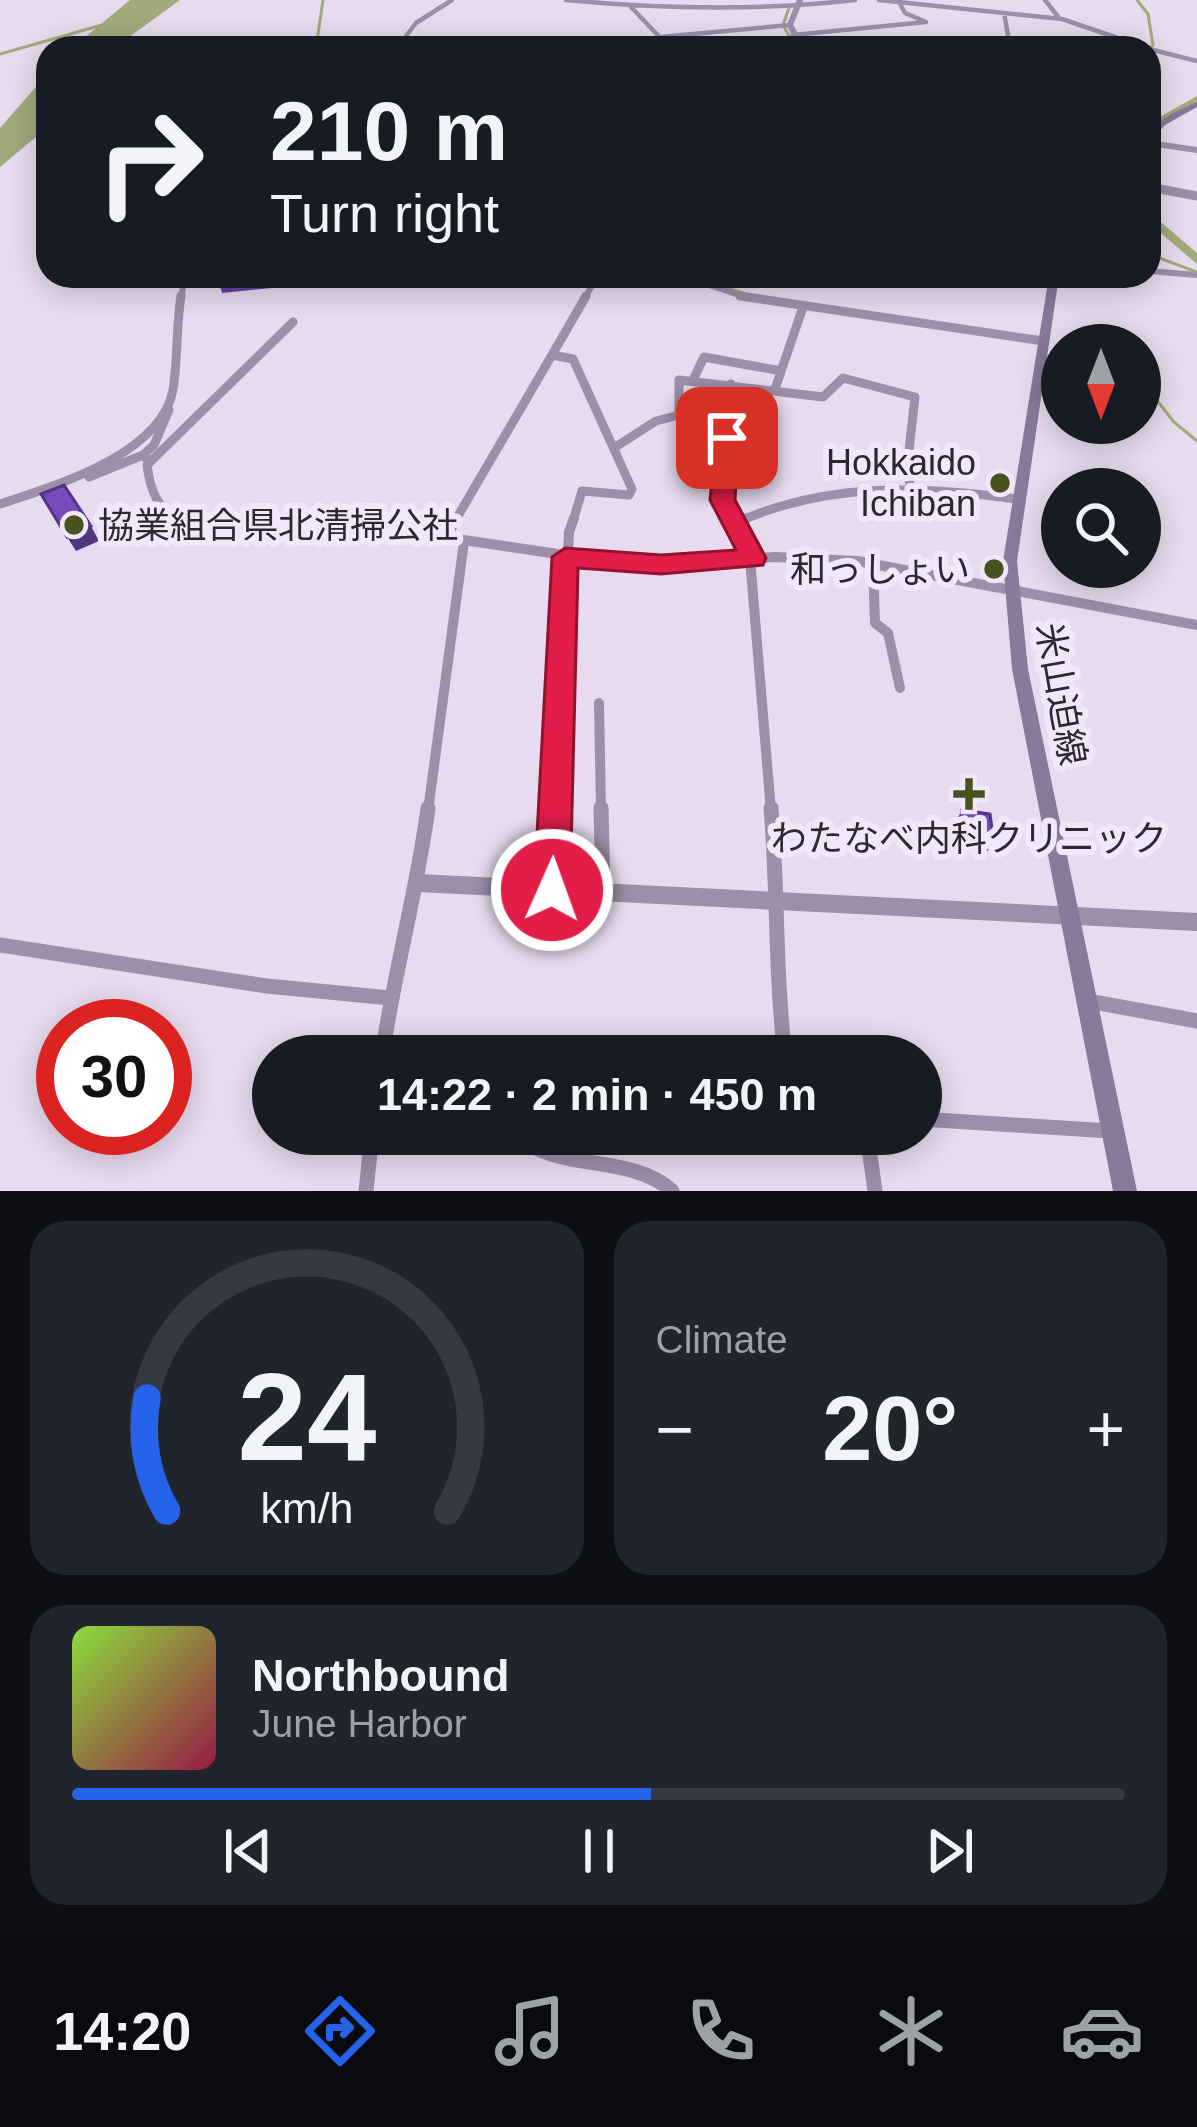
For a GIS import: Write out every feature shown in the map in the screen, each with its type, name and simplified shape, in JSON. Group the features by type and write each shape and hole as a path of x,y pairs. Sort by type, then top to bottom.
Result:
{"main road":[{"path":"1161,121 1197,108"},
{"name":"米山迫線","path":"1045,324 1052,288"},
{"name":"米山迫線","path":"1041,348 1017,499 1010,588 1020,669 1125,1191"}],"street":[{"path":"406,36 416,22 452,0"},
{"path":"566,0 631,6 855,0"},
{"path":"625,0 659,36"},
{"path":"878,0 1059,19 1111,36"},
{"path":"1045,0 1059,19"},
{"path":"786,26 794,35 926,22 905,14 899,2"},
{"path":"786,26 798,3"},
{"path":"1004,13 1008,36"},
{"path":"671,36 786,26"},
{"path":"1161,52 1197,61"},
{"path":"1161,144 1197,150"},
{"path":"1161,190 1197,196"},
{"path":"1161,272 1197,275"},
{"path":"183,288 172,395 147,458 146,477 168,515 197,530 386,530 646,565 752,558 873,564 1197,625"},
{"path":"446,537 591,288"},
{"path":"719,288 802,307 987,327 1041,348"},
{"path":"775,389 802,307"},
{"path":"0,504 147,458 293,322"},
{"path":"552,355 573,359 632,490 629,495 582,491 565,557 552,890"},
{"path":"693,380 704,357 781,370"},
{"path":"614,448 656,421 679,415 679,380 823,397 843,378 915,397 908,459 910,489"},
{"path":"731,384 722,500 752,558 779,900 782,1035"},
{"path":"57,485 136,442 172,395"},
{"path":"735,523 766,507 855,486 1017,499"},
{"path":"385,1035 418,883 464,542"},
{"path":"873,564 875,622 888,633 900,688"},
{"path":"598,703 603,891"},
{"path":"418,883 1197,922"},
{"path":"0,945 267,986 390,998"},
{"path":"1086,1001 1197,1021"},
{"path":"942,1120 1110,1131"},
{"path":"366,1191 370,1155"},
{"path":"550,1155 566,1163 659,1178 672,1191"},
{"path":"870,1155 875,1191"}],"shaded area":[{"path":"130,0 180,0 130,36 86,36"},
{"path":"36,87 36,137 0,167 0,128"}],"building":[{"name":"協業組合県北清掃公社","path":"64,485 91,526 67,537 41,494"},
{"path":"962,810 990,814 994,843 966,838"}],"waterway":[{"path":"318,36 323,0"},
{"path":"1137,0 1148,14 1152,36"},
{"path":"789,8 783,25 789,36"},
{"path":"63,36 102,25"},
{"path":"0,54 36,44"},
{"path":"1161,121 1197,99"},
{"path":"1161,227 1197,260"},
{"path":"1161,258 1197,272"},
{"path":"728,288 743,293"},
{"path":"1161,406 1197,441"}],"place":[{"name":"Hokkaido Ichiban","path":"1000,483"},
{"name":"協業組合県北清掃公社","path":"74,525"},
{"name":"和っしょい","path":"994,569"},
{"name":"わたなべ内科クリニック","path":"969,794"}],"route":[{"path":"552,890 565,557 661,565 753,558 722,500 727,438"}]}
